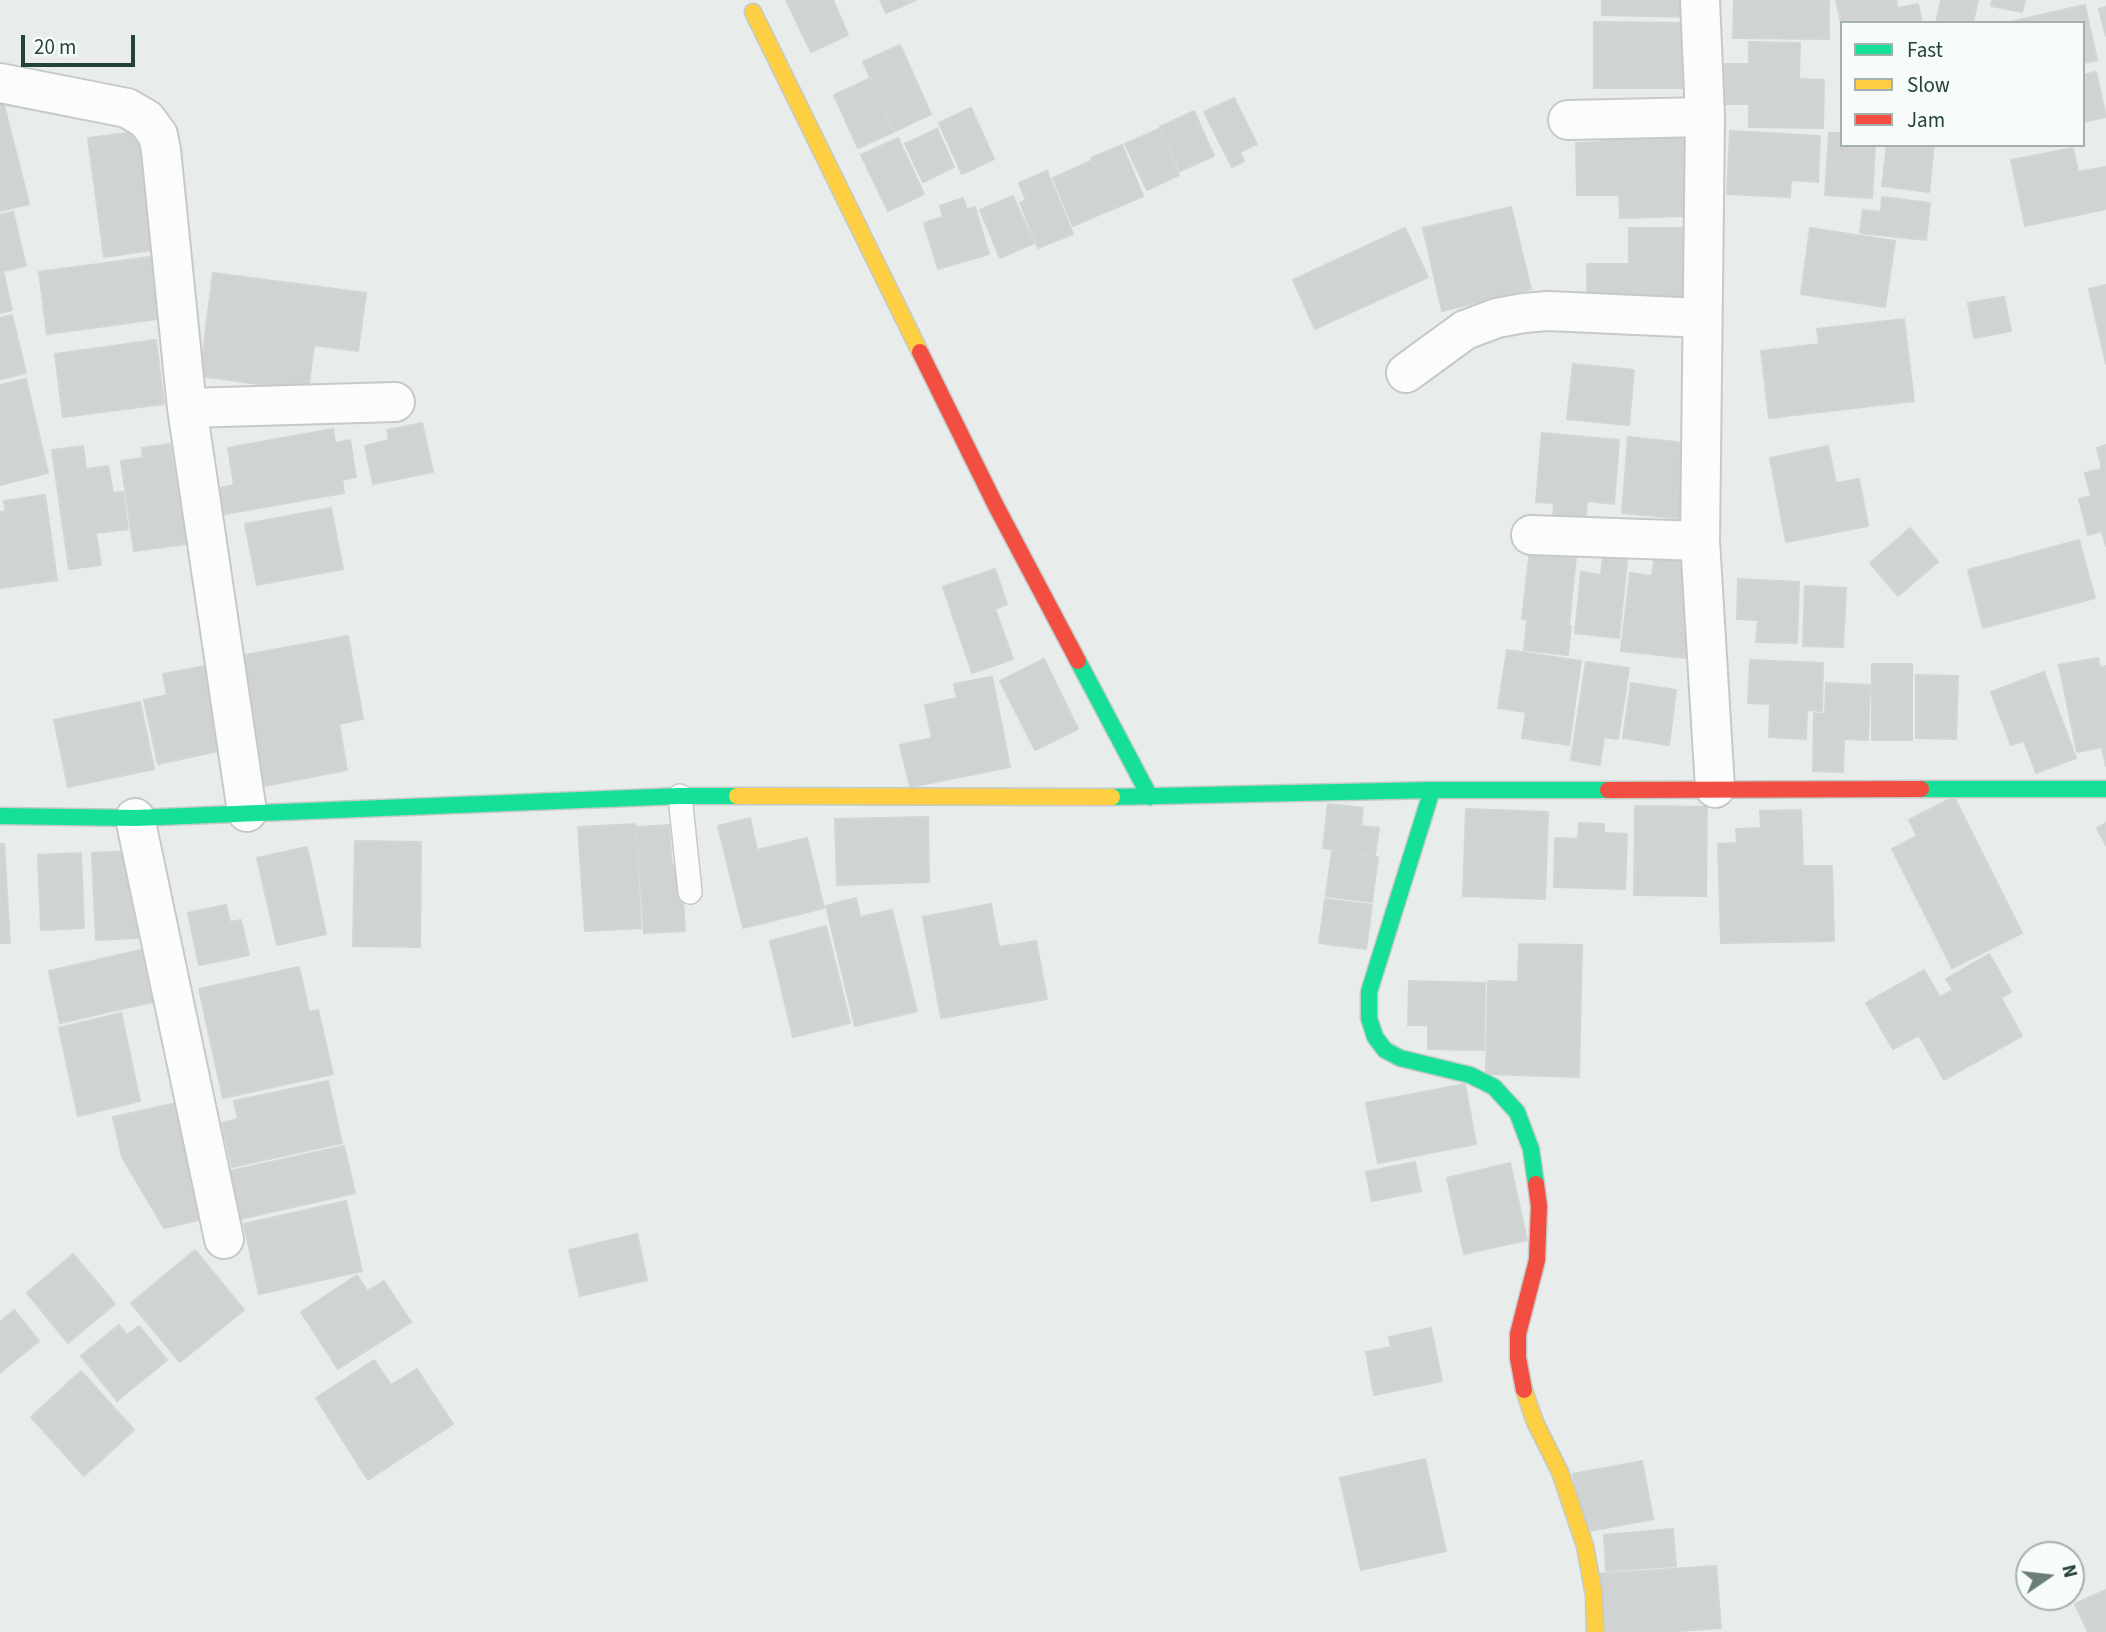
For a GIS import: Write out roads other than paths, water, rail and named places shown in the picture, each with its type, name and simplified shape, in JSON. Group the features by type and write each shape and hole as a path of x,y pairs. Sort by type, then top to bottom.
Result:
{"street":[{"path":"1700,0 1705,117 1700,541 1715,788"},
{"path":"753,12 996,506 1150,797"},
{"path":"0,83 127,108 146,119 158,135 187,408 247,812"},
{"path":"1568,120 1705,117"},
{"path":"1406,373 1465,330 1497,318 1548,311 1702,318"},
{"path":"187,408 395,402"},
{"path":"1531,535 1700,541"},
{"path":"0,816 135,818 680,796 1150,797 1432,790 2106,789"},
{"path":"1432,790 1369,992 1369,1018 1375,1037 1385,1050 1400,1058 1470,1075 1494,1087 1517,1112 1531,1149 1539,1206 1539,1239 1537,1260 1518,1334 1518,1358 1522,1383 1535,1422 1560,1472 1585,1546 1594,1595 1595,1632"},
{"path":"135,818 224,1239"}],"lane":[{"path":"680,796 690,892"}]}
